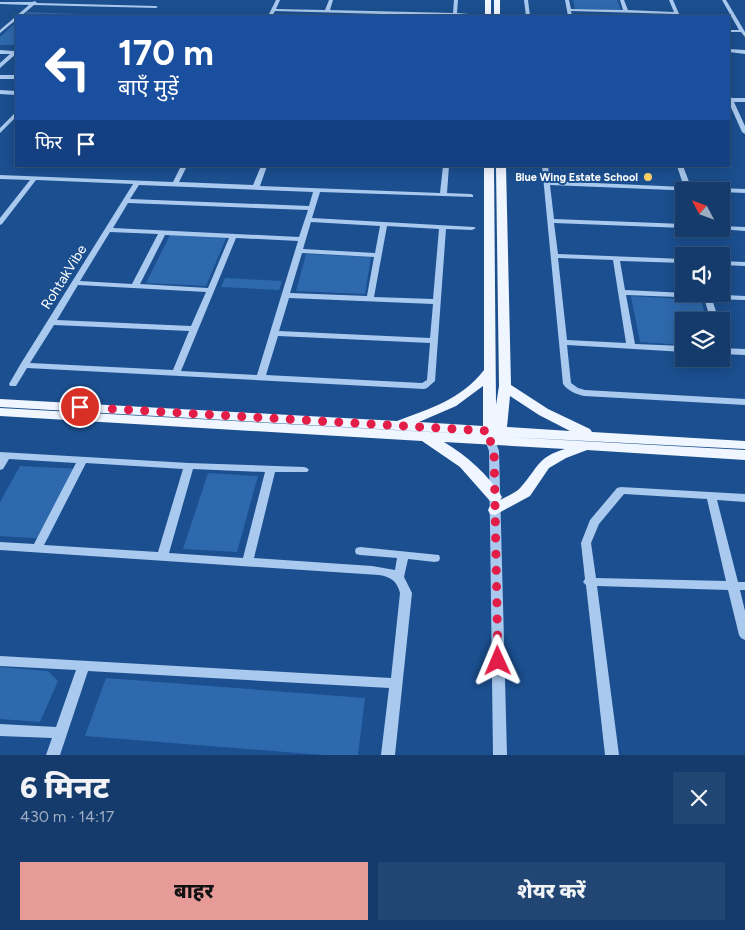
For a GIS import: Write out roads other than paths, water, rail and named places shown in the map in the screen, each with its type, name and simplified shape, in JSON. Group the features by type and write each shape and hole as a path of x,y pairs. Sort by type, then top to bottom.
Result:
{"main road":[{"path":"488,0 488,15"},
{"path":"497,0 497,15"},
{"path":"489,167 491,369 495,439"},
{"path":"495,439 506,386 502,167"},
{"path":"398,426 460,398 480,383 491,369"},
{"path":"506,386 539,411 595,441 745,455"},
{"path":"0,403 398,426 495,439"},
{"path":"0,412 424,436 745,445"},
{"path":"424,436 459,459 483,479 495,504 524,492 539,471 552,460 595,441"}],"street":[{"path":"84,5 89,0"},
{"path":"132,6 138,0"},
{"path":"270,15 278,0"},
{"path":"326,12 331,0"},
{"path":"455,15 456,0"},
{"path":"526,0 528,15"},
{"path":"567,0 570,15"},
{"path":"622,0 626,12"},
{"path":"569,10 678,14 671,0"},
{"path":"724,0 744,34"},
{"path":"19,15 34,2"},
{"path":"0,3 34,2 156,7"},
{"path":"273,10 469,15"},
{"path":"0,32 2,27 15,18"},
{"path":"737,23 745,23"},
{"path":"730,31 744,34"},
{"path":"0,51 15,52"},
{"path":"730,51 745,52"},
{"path":"0,66 15,53"},
{"path":"730,56 745,56"},
{"path":"0,77 15,77"},
{"path":"0,92 15,93"},
{"path":"730,99 745,100"},
{"path":"730,101 743,123 745,132"},
{"path":"0,132 15,115"},
{"path":"175,184 184,167"},
{"path":"256,187 264,167"},
{"path":"444,195 446,167"},
{"path":"545,167 567,384 574,390 584,393 745,402"},
{"path":"680,167 686,182"},
{"path":"0,177 471,196"},
{"path":"0,223 35,178"},
{"name":"RohtakVibe","path":"13,384 137,182"},
{"path":"546,183 675,188"},
{"path":"261,377 317,190"},
{"path":"730,190 745,191"},
{"path":"126,201 311,208"},
{"path":"308,220 472,228"},
{"path":"551,221 675,226"},
{"path":"370,299 384,224"},
{"path":"24,365 424,386 431,381 443,226"},
{"path":"730,229 745,230"},
{"path":"108,230 302,239"},
{"path":"135,286 163,232"},
{"path":"176,373 233,236"},
{"path":"298,251 378,255"},
{"path":"554,256 675,261"},
{"path":"616,259 631,346"},
{"path":"730,263 745,264"},
{"path":"75,283 210,290"},
{"path":"622,292 675,294"},
{"path":"285,295 437,302"},
{"path":"730,297 745,298"},
{"path":"51,322 194,329"},
{"path":"274,332 434,341"},
{"path":"564,342 675,348"},
{"path":"730,349 745,352"},
{"path":"495,439 500,755"},
{"path":"0,467 3,456 304,470"},
{"path":"37,548 83,459"},
{"path":"163,555 189,466"},
{"path":"248,561 271,468"},
{"path":"612,755 589,582 586,543 589,534 600,513 621,490 745,498"},
{"path":"711,496 745,636"},
{"path":"0,546 163,555 390,572 399,577 406,593 388,755"},
{"path":"360,552 435,558"},
{"path":"399,577 403,555"},
{"path":"589,582 745,586"},
{"path":"0,661 396,683"},
{"path":"53,755 84,666"},
{"path":"0,730 60,733"}],"place":[{"name":"Blue Wing Estate School","path":"648,177"}]}
